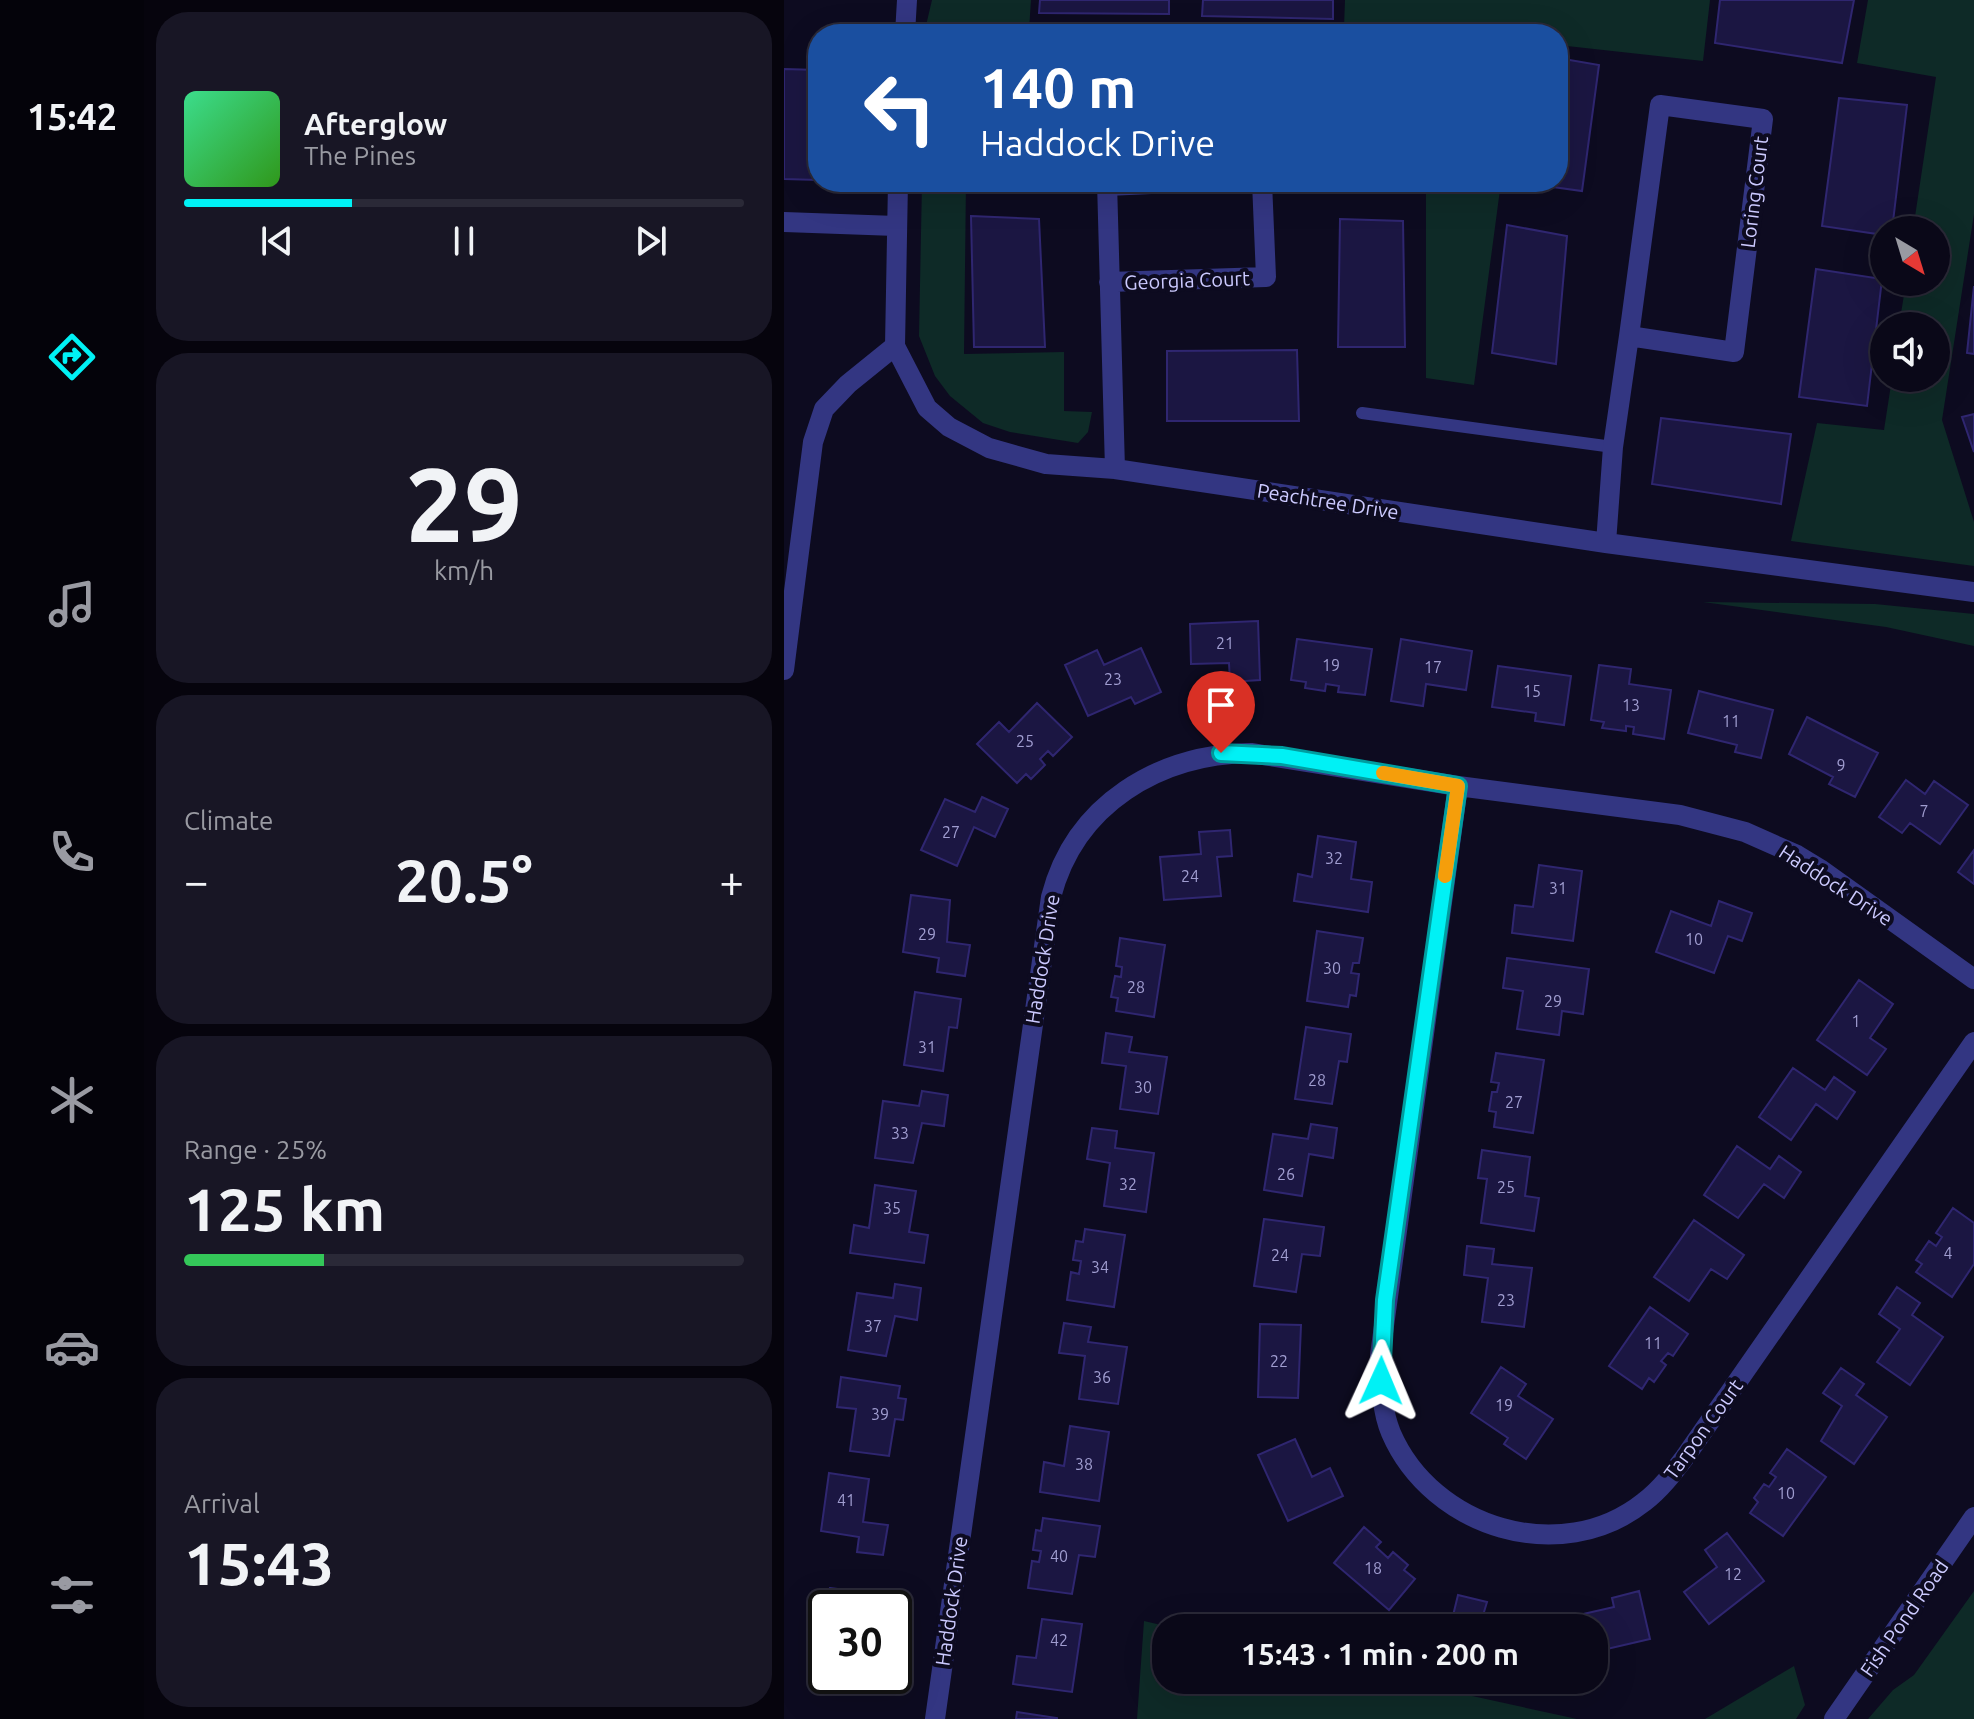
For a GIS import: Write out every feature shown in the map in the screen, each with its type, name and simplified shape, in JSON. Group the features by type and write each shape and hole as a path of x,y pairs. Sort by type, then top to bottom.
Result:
{"street":[{"path":"906,24 907,0"},
{"name":"Loring Court","path":"1606,543 1613,447 1660,105 1763,119 1734,352 1629,336"},
{"name":"Peachtree Drive","path":"898,192 895,346 927,408 949,427 989,448 1046,464 1115,469 1606,543 1974,592"},
{"name":"Georgia Court","path":"1107,192 1115,469"},
{"name":"Georgia Court","path":"1109,282 1266,277 1262,192"},
{"path":"784,222 896,226"},
{"path":"784,670 813,442 824,409 895,346"},
{"name":"Haddock Drive","path":"935,1719 1043,939 1053,887 1064,857 1098,814 1127,789 1169,766 1221,753 1282,756 1458,786 1680,815 1745,832 1797,855 1974,979"},
{"name":"Tarpon Court","path":"1458,786 1380,1355 1384,1410 1391,1432 1418,1477 1461,1512 1521,1534 1556,1535 1586,1530 1642,1504 1685,1457 1974,1042"},
{"name":"Fish Pond Road","path":"1834,1719 1974,1517"}],"lane":[{"path":"1362,413 1613,447"}],"green space":[{"path":"932,0 1031,0 1029,24 926,24"},
{"path":"1345,0 1710,0 1703,61 1568,46 1568,24 1344,24"},
{"path":"1868,0 1974,0 1974,214 1950,368 1950,312 1901,312 1904,296 1950,296 1950,216 1915,216 1936,77 1857,63"},
{"path":"922,192 966,192 964,354 1064,352 1064,411 1092,412 1088,432 1078,443 1010,432 983,423 950,396 935,376 919,336"},
{"path":"1426,192 1500,192 1474,385 1426,378"},
{"path":"1890,392 1946,392 1942,420 1974,522 1974,566 1791,541 1817,423 1884,430"},
{"path":"1703,602 1875,604 1974,614 1974,646 1886,627"},
{"path":"1974,1591 1974,1719 1868,1719 1893,1690 1914,1675"},
{"path":"1144,1621 1152,1623 1152,1694 1463,1694 1577,1719 1137,1719"},
{"path":"1794,1666 1805,1705 1796,1719 1705,1719"}],"building":[{"path":"1040,0 1169,0 1169,14 1039,13"},
{"path":"1203,0 1333,0 1333,19 1202,16"},
{"path":"1720,0 1854,0 1842,63 1715,43"},
{"path":"1568,60 1599,65 1582,191 1568,189"},
{"path":"784,69 808,70 808,180 784,179"},
{"path":"1839,98 1907,105 1894,216 1870,216 1870,233 1822,226"},
{"path":"971,216 1039,219 1045,347 974,347"},
{"path":"1340,219 1403,221 1405,347 1338,347"},
{"path":"1507,225 1567,236 1556,364 1492,353"},
{"path":"1816,269 1870,277 1870,296 1880,296 1878,312 1870,312 1867,406 1799,397"},
{"path":"1974,286 1974,354 1967,353"},
{"path":"1297,350 1299,421 1167,421 1167,351"},
{"path":"1974,414 1974,452 1962,417"},
{"path":"1661,418 1791,434 1781,504 1652,484"},
{"path":"1258,621 1260,680 1230,682 1229,663 1191,664 1190,624"},
{"path":"1297,639 1372,649 1365,695 1338,692 1339,686 1326,684 1325,691 1305,688 1306,682 1291,680"},
{"path":"1401,639 1472,651 1466,690 1426,684 1423,706 1391,701"},
{"path":"1141,648 1161,692 1135,704 1131,697 1088,716 1065,665 1097,650 1104,665"},
{"path":"1599,665 1631,669 1629,684 1671,690 1664,739 1633,734 1634,727 1626,726 1626,731 1602,728 1604,722 1591,720"},
{"path":"1498,666 1571,676 1564,725 1535,721 1536,713 1492,707"},
{"path":"1699,691 1773,710 1761,758 1735,752 1737,745 1688,733"},
{"path":"1037,703 1072,737 1053,756 1048,751 1040,759 1045,765 1031,779 1026,774 1017,783 977,744 999,722 1009,732"},
{"path":"1807,717 1878,753 1855,797 1829,784 1833,777 1789,754"},
{"path":"1906,780 1925,794 1934,781 1968,805 1940,844 1910,823 1902,833 1879,817"},
{"path":"982,797 1008,809 995,837 974,827 957,866 921,850 945,799 975,812"},
{"path":"1230,830 1232,856 1217,857 1221,896 1164,900 1160,857 1201,854 1199,832"},
{"path":"1318,836 1356,842 1351,879 1372,882 1368,912 1294,901 1298,874 1312,877"},
{"path":"1974,850 1974,884 1958,872"},
{"path":"1539,865 1582,871 1573,941 1512,933 1515,905 1533,907"},
{"path":"911,895 950,900 947,942 970,945 965,976 937,972 939,958 903,952"},
{"path":"1719,901 1752,913 1742,941 1728,936 1714,973 1656,952 1671,911 1711,926"},
{"path":"1317,931 1363,938 1359,963 1353,963 1351,973 1359,974 1356,996 1350,995 1348,1007 1307,1001"},
{"path":"1120,938 1165,945 1154,1017 1116,1011 1118,998 1111,997 1115,976 1121,977 1122,967 1116,966"},
{"path":"1507,958 1589,969 1583,1014 1562,1011 1559,1035 1517,1029 1523,991 1503,988"},
{"path":"1859,980 1893,1004 1870,1038 1886,1049 1867,1075 1817,1040"},
{"path":"915,992 961,999 957,1028 949,1027 943,1071 904,1065"},
{"path":"1306,1027 1351,1034 1347,1062 1339,1061 1332,1104 1295,1099"},
{"path":"1106,1033 1132,1037 1129,1052 1167,1057 1158,1114 1120,1109 1126,1066 1102,1063"},
{"path":"1496,1053 1544,1060 1533,1133 1494,1127 1496,1112 1489,1111 1492,1092 1497,1092 1499,1083 1491,1082"},
{"path":"1793,1068 1825,1090 1834,1077 1855,1092 1837,1119 1816,1104 1791,1140 1759,1117"},
{"path":"922,1091 948,1095 944,1126 922,1123 913,1163 875,1158 883,1101 919,1106"},
{"path":"1311,1124 1337,1128 1333,1158 1309,1154 1302,1196 1264,1190 1273,1134 1308,1139"},
{"path":"1092,1128 1117,1131 1115,1148 1154,1153 1146,1212 1104,1206 1110,1163 1087,1159"},
{"path":"1737,1146 1770,1169 1779,1156 1801,1172 1784,1198 1764,1184 1738,1218 1704,1195"},
{"path":"1482,1150 1530,1157 1525,1196 1539,1198 1534,1231 1481,1223 1487,1179 1478,1178"},
{"path":"875,1185 916,1191 909,1232 928,1235 924,1263 850,1253 854,1225 869,1228"},
{"path":"1953,1208 1974,1223 1974,1264 1952,1297 1916,1272 1922,1264 1916,1260 1929,1241 1936,1246 1942,1237 1936,1233"},
{"path":"1264,1219 1324,1227 1320,1256 1302,1254 1296,1292 1254,1286"},
{"path":"1694,1220 1744,1255 1727,1279 1711,1269 1689,1301 1654,1277"},
{"path":"1085,1229 1125,1235 1114,1307 1067,1300 1071,1272 1079,1274 1081,1261 1073,1260 1076,1241 1083,1242"},
{"path":"1467,1246 1494,1249 1492,1264 1532,1268 1524,1327 1482,1322 1488,1278 1464,1275"},
{"path":"895,1284 921,1288 917,1320 895,1316 886,1356 848,1350 857,1293 893,1298"},
{"path":"1897,1287 1920,1303 1912,1315 1943,1337 1910,1385 1877,1362 1900,1329 1879,1314"},
{"path":"1650,1307 1688,1334 1673,1356 1668,1353 1661,1361 1666,1365 1654,1382 1649,1378 1642,1389 1609,1366"},
{"path":"1064,1323 1091,1327 1088,1342 1127,1347 1118,1404 1079,1399 1085,1356 1059,1353"},
{"path":"1260,1324 1301,1325 1298,1398 1258,1397"},
{"path":"1501,1367 1526,1384 1518,1396 1553,1419 1526,1459 1504,1444 1508,1438 1471,1413"},
{"path":"1841,1368 1864,1384 1856,1395 1887,1417 1854,1464 1821,1441 1842,1406 1823,1393"},
{"path":"841,1377 900,1386 898,1398 906,1399 903,1420 895,1419 889,1456 850,1451 856,1409 837,1407"},
{"path":"1070,1426 1109,1432 1099,1501 1040,1492 1044,1462 1064,1466"},
{"path":"1295,1439 1312,1477 1330,1468 1343,1496 1288,1521 1258,1455"},
{"path":"1787,1449 1826,1477 1783,1536 1750,1513 1758,1502 1754,1498 1764,1484 1769,1487 1776,1477 1770,1473"},
{"path":"829,1473 869,1479 863,1522 888,1525 883,1555 857,1552 859,1537 821,1531"},
{"path":"1043,1518 1100,1526 1095,1557 1079,1555 1072,1594 1028,1588 1032,1561 1039,1562 1041,1551 1033,1550 1036,1530 1041,1531"},
{"path":"1364,1527 1381,1542 1376,1547 1388,1558 1393,1552 1408,1565 1404,1570 1415,1579 1389,1610 1334,1563"},
{"path":"1727,1533 1764,1581 1709,1624 1684,1592 1717,1567 1705,1550"},
{"path":"1639,1591 1650,1639 1608,1649 1608,1614 1583,1614 1614,1607 1612,1598"},
{"path":"1458,1595 1487,1602 1483,1614 1453,1614"},
{"path":"1042,1619 1082,1624 1072,1692 1013,1684 1017,1656 1036,1658"},
{"path":"1017,1712 1057,1718 1057,1719 1016,1719"}],"slow traffic":[{"path":"1383,773 1458,786 1445,876"}],"route":[{"path":"1221,753 1282,756 1458,786 1385,1300 1381,1381"}]}
